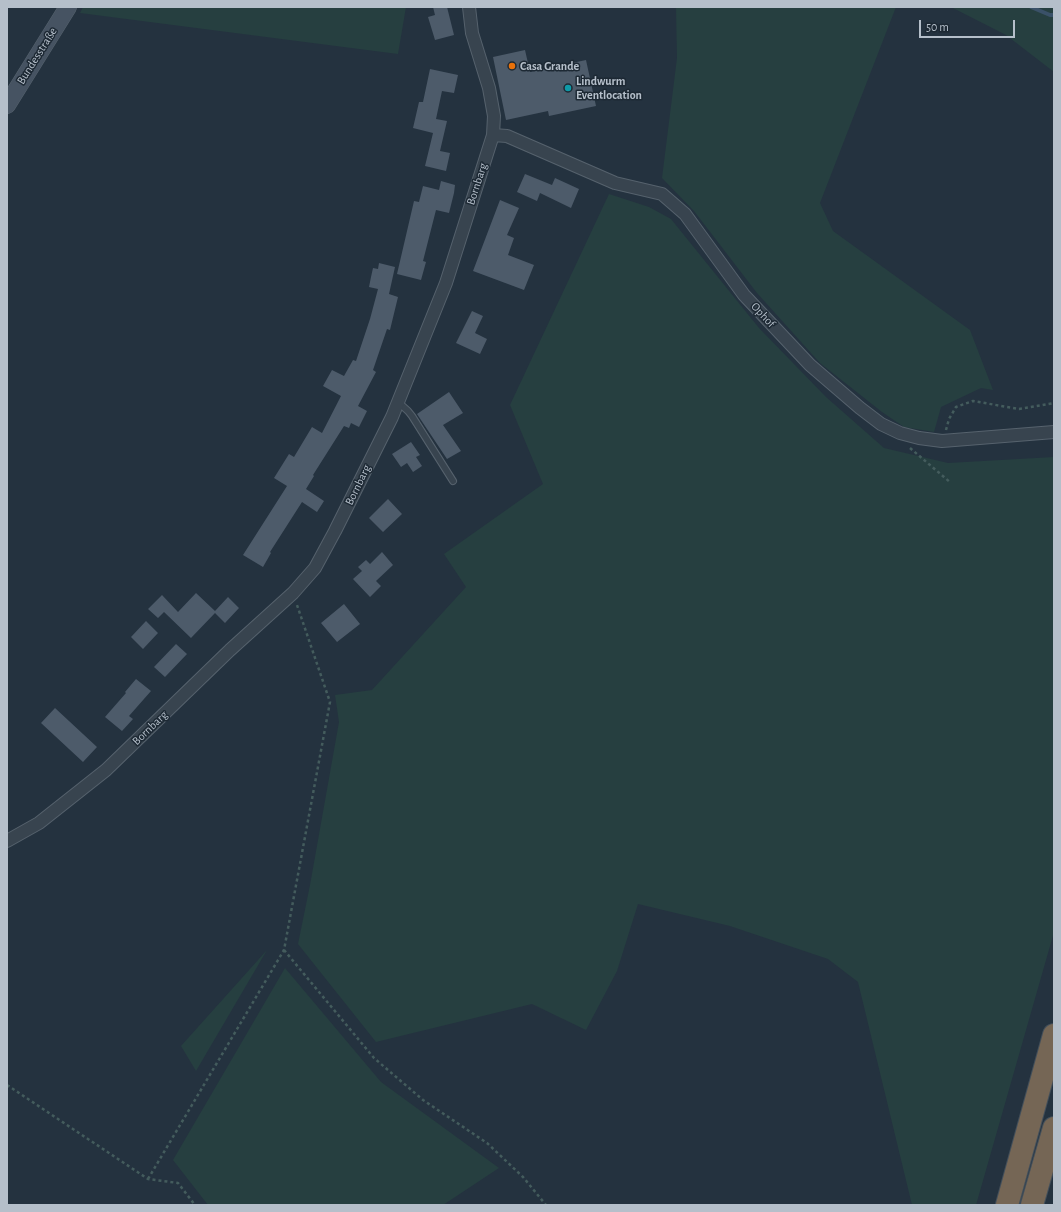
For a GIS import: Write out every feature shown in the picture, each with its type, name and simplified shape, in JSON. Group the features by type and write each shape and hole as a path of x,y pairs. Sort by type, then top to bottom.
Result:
{"highway":[{"path":"1007,1205 1054,1035"},
{"path":"1032,1205 1054,1128"}],"street":[{"name":"Bundesstraße","path":"7,105 68,7"},
{"name":"Bornbarg","path":"7,841 39,823 106,770 230,650 293,593 315,568 335,531 398,402 446,283 493,135 494,116 489,88 472,33 469,7"},
{"name":"Ophof","path":"493,135 507,136 615,183 662,194 685,214 744,295 810,365 881,424 900,433 919,438 942,441 1054,432"}],"lane":[{"path":"398,402 412,416 453,481"}],"path":[{"path":"942,441 949,419 956,407 967,403 973,401 1019,409 1054,403"},
{"path":"904,444 951,483"},
{"path":"148,1179 284,950 330,702 293,593"},
{"path":"284,950 374,1058 423,1100 487,1143 523,1177 546,1205"},
{"path":"7,1085 148,1179 178,1183 195,1205"}],"green space":[{"path":"83,7 406,7 398,54 80,13"},
{"path":"676,7 896,7 820,203 833,231 970,330 993,390 981,388 941,407 934,432 904,427 882,412 820,363 757,293 694,211 662,178 677,58"},
{"path":"951,7 1054,7 1054,72 1006,35"},
{"path":"609,194 649,207 671,219 759,328 826,397 884,448 948,463 1054,457 1054,932 976,1205 912,1205 858,982 828,959 730,926 638,904 617,971 586,1030 532,1004 376,1042 298,944 339,722 335,695 372,690 466,587 444,554 543,484 510,405"},
{"path":"267,950 196,1071 181,1046"},
{"path":"285,968 381,1082 499,1168 443,1205 208,1205 173,1160"}],"building":[{"path":"433,7 447,7 454,35 435,40 428,17 435,15"},
{"path":"525,50 530,72 586,60 596,106 549,116 548,111 506,120 493,57"},
{"path":"430,69 458,75 454,93 442,91 436,119 447,121 440,151 450,153 446,171 425,166 433,133 413,128 419,102 423,102"},
{"path":"525,174 552,185 555,178 579,189 571,208 540,193 537,201 517,192"},
{"path":"441,181 455,185 454,193 449,213 436,210 423,261 426,262 421,280 397,274 414,201 419,202 423,186 439,190"},
{"path":"500,200 519,208 507,235 514,238 508,255 534,265 524,290 473,271"},
{"path":"379,263 395,267 389,294 398,297 390,330 387,329 373,370 376,372 358,406 367,411 359,427 351,423 349,428 344,426 313,475 314,476 306,489 324,501 317,512 302,502 270,552 271,553 263,567 243,555 287,486 274,478 289,454 294,457 312,427 322,433 341,396 323,386 332,370 344,376 353,360 356,361 378,289 369,287 373,268 378,269"},
{"path":"472,311 483,316 475,333 487,339 480,354 456,343"},
{"path":"449,392 463,413 443,425 461,451 447,459 417,414"},
{"path":"411,442 420,455 416,457 422,466 413,472 407,463 401,467 392,454"},
{"path":"388,499 402,514 383,532 369,518"},
{"path":"382,552 393,565 376,581 381,586 370,597 353,579 362,571 358,567 366,560 370,564"},
{"path":"196,593 215,611 228,597 239,608 225,623 215,613 191,638 164,612 158,618 148,609 162,595 178,612"},
{"path":"344,604 360,624 337,642 321,623"},
{"path":"146,621 158,633 143,649 131,637"},
{"path":"176,644 187,654 165,677 154,667"},
{"path":"136,679 151,691 129,716 133,719 122,731 105,717"},
{"path":"55,708 97,747 83,762 41,723"}],"waterway":[{"path":"1031,7 1050,15 1054,15"}],"place":[{"name":"Casa Grande","path":"512,66"},
{"name":"Lindwurm Eventlocation","path":"568,88"}]}
